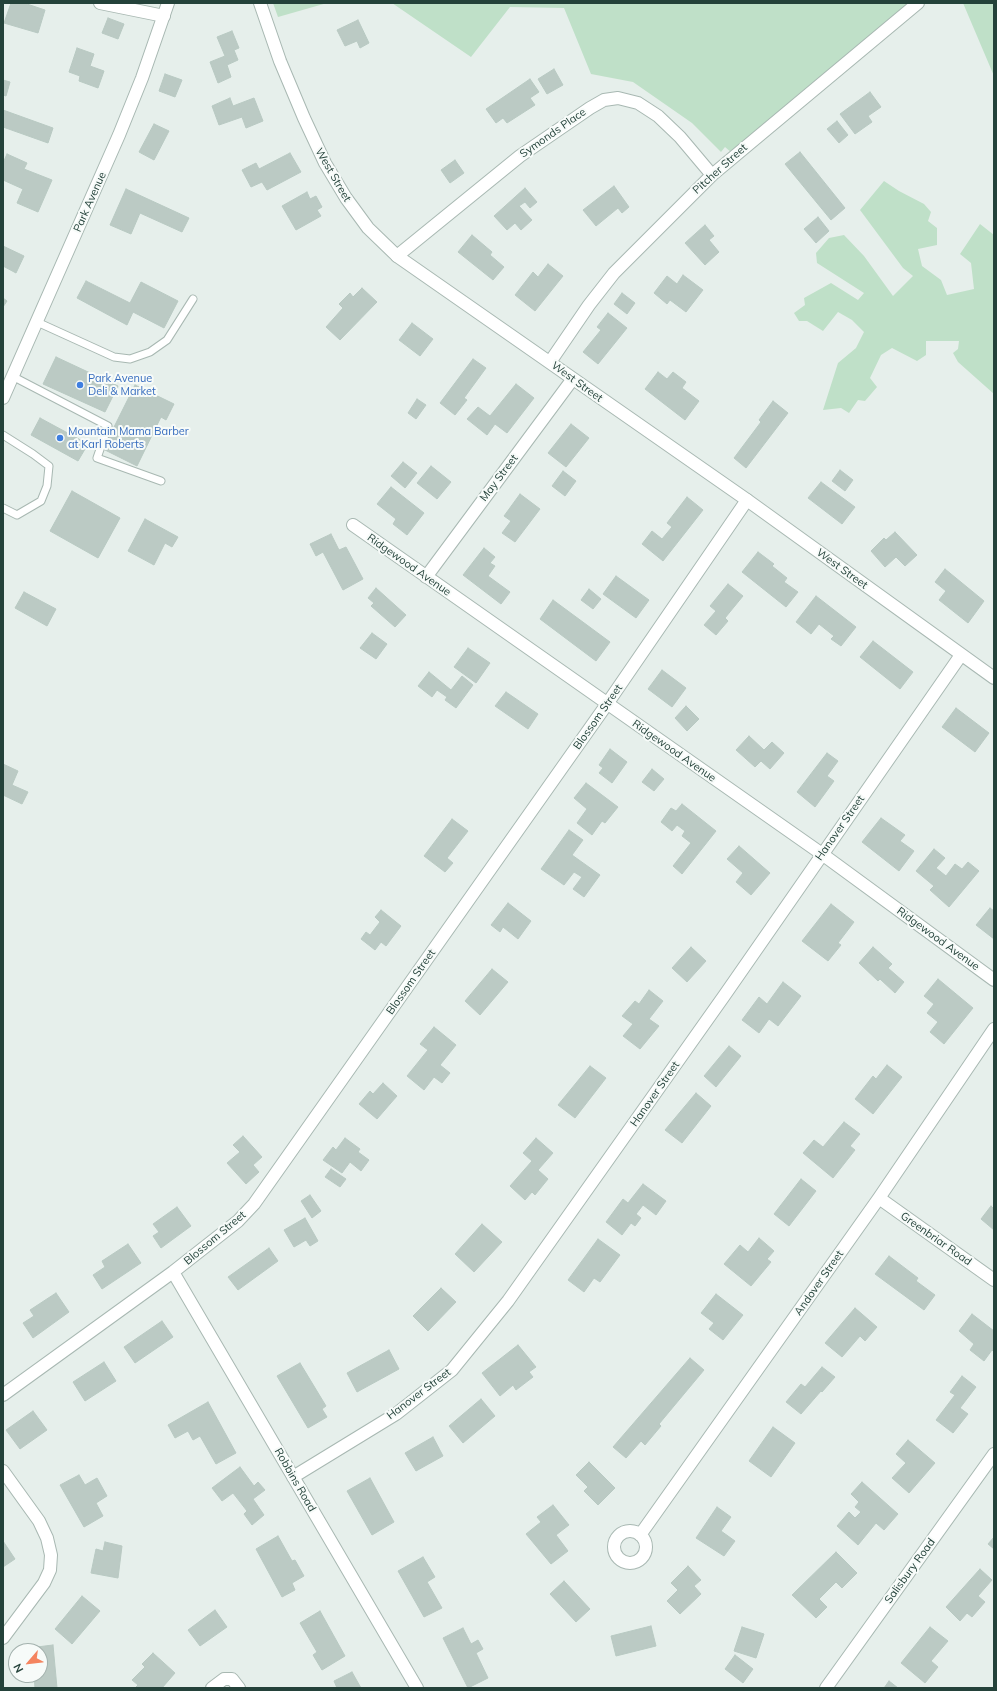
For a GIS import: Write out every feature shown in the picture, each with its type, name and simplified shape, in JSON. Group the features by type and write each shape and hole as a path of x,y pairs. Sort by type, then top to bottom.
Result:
{"street":[{"path":"100,3 164,16"},
{"name":"Park Avenue","path":"3,398 119,135 168,3"},
{"name":"West Street","path":"260,3 280,61 325,163 346,198 368,228 397,256 550,362 572,380 747,500 994,678"},
{"name":"Pitcher Street","path":"550,362 589,305 614,274 712,175 918,3"},
{"name":"Symonds Place","path":"397,256 520,156 604,100 618,98 638,103 658,116 680,137 712,175"},
{"name":"May Street","path":"426,576 572,380"},
{"name":"Blossom Street","path":"3,1395 173,1272 238,1221 254,1204 607,704 747,500"},
{"name":"Ridgewood Avenue","path":"353,525 822,854 994,980"},
{"name":"Hanover Street","path":"293,1477 396,1414 452,1370 508,1301 724,996 961,655"},
{"name":"Andover Street","path":"640,1535 879,1198 994,1029"},
{"name":"Greenbriar Road","path":"879,1198 994,1280"},
{"name":"Robbins Road","path":"173,1272 417,1688"},
{"name":"Salisbury Road","path":"826,1688 994,1454"},
{"path":"3,1471 39,1521 47,1538 51,1555 50,1570 44,1583 3,1638"},
{"path":"212,1688 224,1680 232,1679 239,1688"}],"lane":[{"path":"37,322 114,357 130,359 150,352 167,340 193,299"},
{"path":"12,376 108,426 97,458 161,481"},
{"path":"3,435 49,466 47,486 41,501 17,515 3,508"}],"green space":[{"path":"273,3 327,3 278,17"},
{"path":"392,3 910,3 800,93 732,153 725,147 721,152 692,123 633,82 591,74 564,8 510,7 471,57"},
{"path":"963,3 994,3 994,76"},
{"path":"884,181 924,204 931,212 928,221 937,228 937,245 918,249 922,266 941,280 947,295 974,289 971,263 960,254 980,224 994,235 994,394 958,362 953,353 958,349 959,341 926,341 926,355 917,361 892,348 881,355 870,378 877,387 865,401 858,400 849,413 841,408 823,410 838,363 856,348 864,332 852,320 838,312 823,331 807,321 799,321 794,313 805,305 804,298 831,283 858,300 864,293 817,263 816,253 829,238 844,235 864,256 893,296 913,276 903,268 860,210"}],"building":[{"path":"11,3 24,3 45,10 38,33 4,23"},
{"path":"108,18 124,24 118,39 102,33"},
{"path":"358,20 369,43 360,48 357,41 345,46 337,30"},
{"path":"232,31 239,48 234,50 238,60 227,65 231,77 218,83 210,62 225,56 217,37"},
{"path":"77,48 94,54 90,66 104,71 98,88 79,81 80,76 69,72"},
{"path":"554,69 563,85 547,94 538,79"},
{"path":"165,74 182,80 175,97 159,91"},
{"path":"530,79 539,92 530,98 535,105 507,123 503,118 496,123 486,109"},
{"path":"3,80 10,82 6,96 3,95"},
{"path":"870,92 881,107 868,116 872,122 855,134 840,114"},
{"path":"230,98 233,106 254,98 263,121 246,128 242,117 219,125 212,106"},
{"path":"3,110 53,128 48,143 3,127"},
{"path":"837,121 848,135 839,143 827,129"},
{"path":"154,124 169,131 154,160 139,152"},
{"path":"800,152 845,208 831,220 785,164"},
{"path":"290,153 301,172 267,190 262,182 251,187 242,170 256,163 259,169"},
{"path":"7,154 27,163 24,169 52,180 38,212 17,203 23,189 3,180 3,163"},
{"path":"455,160 464,173 450,183 441,170"},
{"path":"614,186 629,207 622,213 618,208 596,226 583,210"},
{"path":"525,188 537,202 530,208 525,202 519,206 532,220 521,230 515,223 507,230 494,216"},
{"path":"126,189 189,218 182,232 140,213 131,234 110,225"},
{"path":"307,192 310,199 316,196 322,207 317,210 321,216 296,230 282,206"},
{"path":"818,217 829,231 816,243 804,229"},
{"path":"705,225 714,236 709,240 719,252 705,265 685,243"},
{"path":"472,235 492,252 490,255 504,267 493,280 458,252"},
{"path":"3,246 24,256 16,273 3,266"},
{"path":"548,264 563,276 535,311 515,295 533,272 538,277"},
{"path":"683,275 703,290 686,312 670,300 667,304 654,293 667,276 677,284"},
{"path":"86,281 130,303 141,282 178,301 164,328 133,312 127,325 77,298"},
{"path":"362,288 377,302 340,340 326,327 343,308 339,304 350,293 353,297"},
{"path":"622,293 635,303 627,314 614,304"},
{"path":"3,298 7,301 3,307"},
{"path":"608,313 627,328 598,364 583,352 601,330 597,327"},
{"path":"412,323 433,339 420,356 399,340"},
{"name":"Park Avenue Deli & Market","path":"56,357 118,386 105,412 43,384"},
{"path":"473,359 486,368 464,398 467,400 455,415 440,403"},
{"path":"658,372 667,379 673,372 686,382 682,388 699,401 685,420 645,389"},
{"path":"516,384 534,398 507,433 495,424 487,435 467,419 478,407 490,416"},
{"path":"135,385 174,404 166,420 161,417 137,466 103,449"},
{"path":"417,399 426,405 416,419 408,413"},
{"path":"773,401 788,413 746,468 734,458 761,422 759,420"},
{"path":"40,418 88,444 78,461 31,435"},
{"path":"571,424 589,438 566,467 548,453"},
{"path":"403,462 417,473 405,488 391,476"},
{"path":"431,466 451,482 437,499 417,483"},
{"path":"840,470 853,480 845,491 832,481"},
{"path":"563,471 576,481 565,496 552,486"},
{"path":"821,482 855,507 842,524 808,498"},
{"path":"391,487 424,513 407,535 393,524 396,519 377,504"},
{"path":"72,491 120,518 98,558 50,531"},
{"path":"520,494 540,509 515,542 502,533 511,521 504,516"},
{"path":"687,497 703,510 663,561 642,544 652,531 662,539 672,527 667,523"},
{"path":"145,519 178,537 172,547 165,543 154,565 128,551"},
{"path":"895,532 917,555 905,566 896,557 885,567 871,551 884,538 886,540"},
{"path":"331,534 339,550 346,547 363,579 343,590 323,552 316,556 310,544"},
{"path":"484,548 495,557 490,563 495,566 488,576 510,592 501,604 463,575"},
{"path":"758,552 774,564 772,566 787,578 784,582 798,592 786,607 742,572"},
{"path":"945,569 984,601 968,623 939,600 946,591 935,582"},
{"path":"616,576 649,600 636,618 603,594"},
{"path":"728,584 743,596 725,618 728,621 716,635 704,625 716,611 710,606"},
{"path":"376,588 406,615 395,627 371,606 374,603 368,598"},
{"path":"589,589 601,599 593,609 581,600"},
{"path":"24,592 56,609 47,626 15,608"},
{"path":"816,596 856,627 841,646 831,639 834,636 819,624 811,634 796,622"},
{"path":"553,600 610,642 596,661 540,619"},
{"path":"372,633 387,644 376,659 360,648"},
{"path":"873,641 913,672 900,689 860,657"},
{"path":"468,648 490,663 476,683 454,667"},
{"path":"662,670 686,688 672,707 648,689"},
{"path":"429,672 451,690 462,676 473,685 456,708 445,700 447,697 437,690 432,697 418,686"},
{"path":"506,692 538,714 528,729 495,706"},
{"path":"686,706 699,719 687,731 675,718"},
{"path":"956,708 989,733 975,752 942,727"},
{"path":"749,736 764,750 772,742 784,753 770,769 761,761 755,767 736,750"},
{"path":"610,749 627,762 612,783 599,773 603,768 599,765"},
{"path":"827,753 838,761 827,776 834,781 815,807 797,792"},
{"path":"3,764 18,771 12,785 28,792 22,804 3,795"},
{"path":"652,769 664,779 654,791 642,782"},
{"path":"586,783 618,807 605,823 602,821 592,835 577,823 587,809 574,798"},
{"path":"682,804 716,831 682,874 673,866 691,843 682,836 685,831 677,825 672,831 661,822 671,808 676,811"},
{"path":"881,818 905,835 900,841 914,851 899,871 862,842"},
{"path":"452,819 468,831 447,858 453,863 445,872 424,856"},
{"path":"569,830 583,840 572,855 600,875 584,897 573,889 582,877 574,872 564,885 541,869"},
{"path":"739,846 770,873 751,895 736,882 743,873 727,859"},
{"path":"934,849 945,858 936,868 946,876 955,864 962,869 968,862 979,871 949,907 930,890 934,886 916,871"},
{"path":"508,903 531,921 518,939 503,927 500,932 491,925"},
{"path":"831,904 854,922 838,943 841,945 828,961 802,941"},
{"path":"990,908 994,911 994,939 976,925"},
{"path":"381,910 401,926 386,946 381,942 375,950 361,939 366,932 370,935 380,922 375,917"},
{"path":"691,947 706,961 687,982 672,968"},
{"path":"873,947 892,964 888,968 904,982 895,993 880,979 878,981 859,963"},
{"path":"492,969 508,982 480,1015 465,1001"},
{"path":"938,979 973,1008 944,1044 930,1032 938,1022 927,1013 934,1004 924,996"},
{"path":"783,982 801,996 778,1026 769,1019 759,1033 742,1020 759,997 767,1004"},
{"path":"649,990 663,1001 649,1019 659,1026 640,1049 623,1036 633,1024 622,1016 635,1001 639,1004"},
{"path":"434,1027 456,1045 440,1065 450,1073 442,1083 434,1077 424,1090 407,1076 428,1050 420,1044"},
{"path":"729,1046 741,1056 716,1087 704,1076"},
{"path":"887,1065 902,1077 873,1114 855,1099 873,1076 876,1079"},
{"path":"590,1066 606,1078 575,1118 558,1105"},
{"path":"383,1083 397,1096 377,1119 359,1104 370,1091 373,1094"},
{"path":"696,1093 711,1106 682,1143 665,1130"},
{"path":"844,1122 860,1134 850,1146 855,1150 833,1178 803,1153 814,1140 823,1147"},
{"path":"243,1136 262,1157 253,1165 259,1172 246,1184 227,1163 240,1152 233,1145"},
{"path":"345,1138 360,1149 358,1152 369,1160 361,1171 350,1162 342,1173 323,1160 333,1147 336,1150"},
{"path":"536,1138 553,1153 538,1170 548,1179 535,1195 532,1192 525,1200 510,1186 532,1161 523,1153"},
{"path":"331,1169 346,1179 340,1187 325,1177"},
{"path":"801,1179 816,1191 789,1226 774,1214"},
{"path":"643,1184 666,1201 656,1215 643,1205 636,1214 641,1218 635,1226 631,1223 622,1235 606,1222 623,1199 628,1203"},
{"path":"310,1195 321,1211 312,1218 301,1201"},
{"path":"991,1206 994,1209 994,1230 981,1219"},
{"path":"177,1207 191,1226 161,1248 153,1236 159,1232 153,1224"},
{"path":"305,1218 318,1241 310,1246 306,1240 294,1247 284,1230"},
{"path":"482,1224 502,1242 474,1272 455,1254"},
{"path":"759,1238 774,1251 767,1259 771,1262 751,1286 724,1264 740,1245 748,1252"},
{"path":"598,1239 620,1255 600,1282 594,1278 584,1292 568,1280"},
{"path":"128,1244 141,1263 102,1289 93,1275 105,1267 102,1261"},
{"path":"269,1248 278,1261 238,1290 228,1277"},
{"path":"889,1256 918,1278 916,1281 935,1295 924,1310 875,1274"},
{"path":"441,1288 456,1302 428,1331 413,1316"},
{"path":"56,1293 69,1312 33,1338 23,1323 34,1316 30,1310"},
{"path":"716,1294 743,1315 723,1340 709,1329 714,1323 701,1313"},
{"path":"855,1308 877,1327 865,1341 860,1336 842,1357 825,1343"},
{"path":"972,1314 994,1331 994,1352 992,1350 984,1361 970,1350 974,1344 959,1331"},
{"path":"162,1321 173,1337 135,1363 124,1347"},
{"path":"518,1345 536,1367 529,1372 533,1377 516,1390 513,1385 500,1396 482,1373"},
{"path":"389,1350 399,1369 357,1392 347,1373"},
{"path":"690,1358 704,1370 659,1424 661,1426 645,1445 641,1441 626,1458 613,1447"},
{"path":"104,1362 116,1381 85,1401 73,1382"},
{"path":"300,1363 326,1406 322,1409 327,1417 308,1428 277,1376"},
{"path":"822,1367 835,1377 801,1414 786,1402 801,1384 805,1387"},
{"path":"962,1376 976,1387 960,1408 968,1414 953,1433 936,1420 955,1395 950,1392"},
{"path":"481,1399 495,1416 463,1443 449,1426"},
{"path":"208,1402 236,1453 216,1464 200,1436 193,1440 188,1431 175,1438 168,1425"},
{"path":"33,1411 47,1430 20,1449 6,1430"},
{"path":"773,1427 795,1443 771,1477 749,1461"},
{"path":"433,1437 443,1456 416,1471 405,1453"},
{"path":"908,1440 935,1463 909,1493 892,1478 906,1463 896,1454"},
{"path":"589,1462 615,1488 598,1505 584,1491 588,1487 576,1475"},
{"path":"240,1467 254,1486 258,1482 265,1490 253,1499 264,1515 252,1525 244,1514 247,1511 233,1493 222,1501 212,1488"},
{"path":"79,1475 85,1485 97,1478 107,1496 96,1503 103,1516 84,1527 60,1485"},
{"path":"370,1478 394,1522 372,1535 347,1491"},
{"path":"862,1482 898,1514 884,1530 876,1523 858,1545 837,1526 849,1512 855,1518 861,1512 855,1507 859,1502 851,1494"},
{"path":"553,1505 569,1525 556,1535 568,1551 551,1564 526,1534 541,1522 537,1517"},
{"path":"717,1507 731,1517 721,1531 735,1541 724,1556 696,1538"},
{"path":"278,1536 292,1561 295,1560 304,1576 292,1583 295,1590 282,1597 256,1549"},
{"path":"994,1537 994,1549 988,1544"},
{"path":"3,1541 15,1559 3,1567"},
{"path":"105,1542 122,1546 118,1578 91,1573 96,1549 103,1551"},
{"path":"836,1552 857,1573 842,1588 836,1582 819,1599 827,1607 816,1618 792,1595"},
{"path":"423,1557 435,1577 427,1582 442,1608 424,1617 398,1571"},
{"path":"688,1566 701,1580 694,1586 701,1594 680,1614 667,1601 678,1590 671,1583"},
{"path":"980,1569 992,1580 978,1596 985,1602 972,1617 967,1613 960,1621 946,1607"},
{"path":"564,1581 590,1609 576,1622 550,1594"},
{"path":"82,1596 100,1611 72,1644 55,1629"},
{"path":"215,1610 227,1627 200,1646 188,1630"},
{"path":"320,1611 345,1656 322,1670 313,1655 317,1652 300,1623"},
{"path":"651,1626 656,1646 616,1656 611,1636"},
{"path":"742,1627 764,1634 756,1658 734,1651"},
{"path":"930,1627 948,1641 931,1661 938,1667 925,1683 901,1663"},
{"path":"463,1628 471,1644 478,1640 483,1649 476,1653 488,1678 468,1688 443,1638"},
{"path":"53,1645 57,1688 35,1688 35,1683 48,1683 48,1646"},
{"path":"153,1653 175,1673 162,1688 135,1688 138,1685 132,1680 145,1667 142,1664"},
{"path":"735,1655 753,1669 743,1683 725,1669"},
{"path":"352,1672 361,1688 337,1688 334,1681"},
{"path":"889,1681 898,1688 884,1688"}],"place":[{"name":"Park Avenue Deli & Market","path":"80,385"},
{"name":"Mountain Mama Barber at Karl Roberts","path":"60,438"}]}
